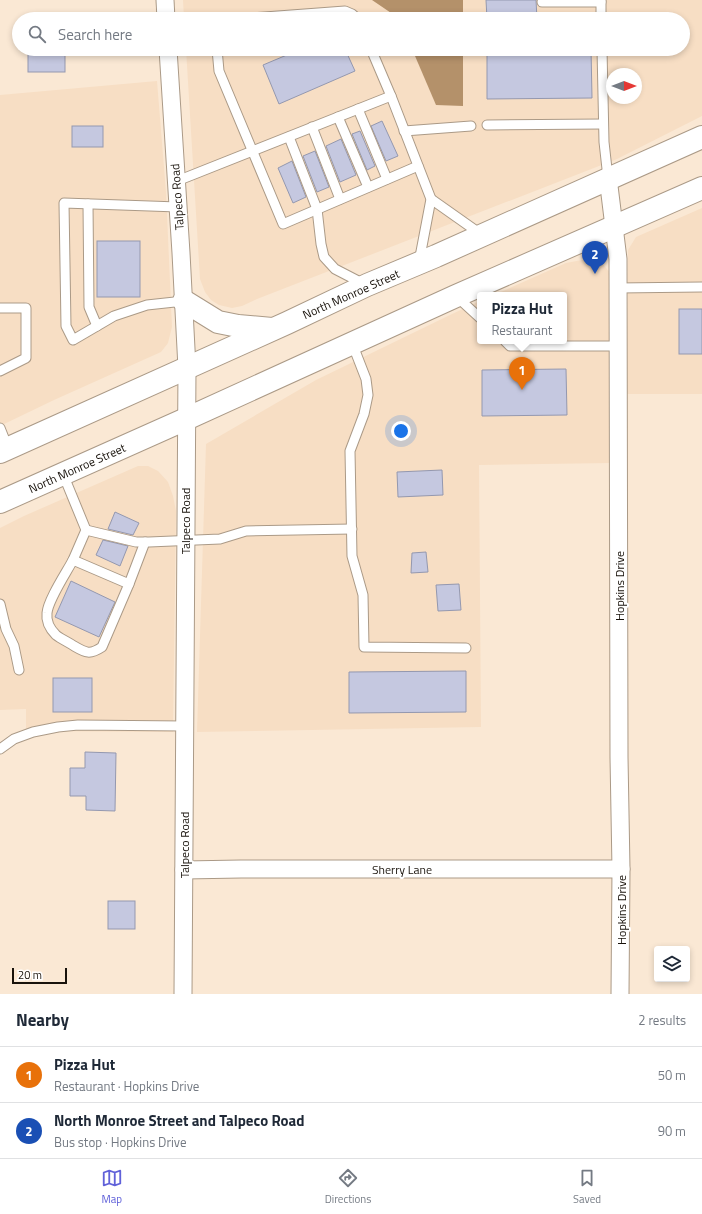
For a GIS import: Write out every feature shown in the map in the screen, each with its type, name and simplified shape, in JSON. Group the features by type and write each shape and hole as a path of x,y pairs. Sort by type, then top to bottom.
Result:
{"highway":[{"name":"North Monroe Street","path":"4,450 274,329 367,285 419,264 702,137"},
{"name":"North Monroe Street","path":"0,502 456,296 701,190"},
{"path":"184,301 218,322 238,326 274,329"}],"street":[{"path":"165,0 166,12"},
{"name":"Talpeco Road","path":"168,56 187,368 183,994"},
{"name":"Hopkins Drive","path":"608,178 618,259 619,757 621,869 620,994"},
{"name":"Sherry Lane","path":"184,870 621,869"}],"lane":[{"path":"542,2 601,1 601,12"},
{"path":"218,56 219,71 283,224 418,166"},
{"path":"374,56 431,199 419,264"},
{"path":"602,56 603,124 608,178"},
{"path":"176,181 391,96"},
{"path":"358,109 387,179"},
{"path":"338,117 368,187"},
{"path":"487,124 603,124"},
{"path":"404,131 471,126"},
{"path":"312,127 340,199"},
{"path":"289,137 317,209 324,257 335,269 367,285"},
{"path":"431,199 482,235"},
{"path":"178,207 64,203 66,326 73,340 114,316 147,305 184,301"},
{"path":"88,204 89,307 97,326"},
{"path":"618,288 702,287"},
{"path":"456,296 477,315"},
{"path":"0,308 26,308 26,358 0,371"},
{"path":"352,343 366,379 368,395 364,414 350,451 352,556 363,595 364,647 466,648"},
{"path":"508,344 510,346 618,346"},
{"path":"0,428 4,450"},
{"path":"63,474 86,530 73,560 50,602 47,612 47,621 50,628 56,635 83,652 90,653 102,646 146,542"},
{"path":"86,530 136,542 146,542 220,539 246,531 352,529"},
{"path":"73,560 129,584"},
{"path":"0,604 2,624 14,646 19,670"},
{"path":"0,749 14,739 33,732 78,724 184,726"}],"shaded area":[{"path":"183,0 702,0 702,116 617,159 242,306 232,308 219,305 211,300 205,292 200,279 186,56 690,56 690,12 184,12"},
{"path":"372,0 463,0 463,12 390,12"},
{"path":"415,56 463,56 463,106 436,105"},
{"path":"157,81 166,192 172,327 168,343 161,352 0,426 0,95"},
{"path":"702,208 702,394 627,394 628,250 636,237"},
{"path":"592,260 602,263 611,274 612,463 479,465 481,727 197,732 206,444 316,380 477,302 477,344 567,344 567,292 501,292 566,263"},
{"path":"138,466 148,466 158,471 168,482 176,511 173,732 26,731 26,709 0,710 0,528"}],"building":[{"path":"486,0 536,0 537,12 487,12"},
{"path":"28,56 65,56 65,72 28,72"},
{"path":"284,56 348,56 355,71 279,104 263,65"},
{"path":"487,56 591,56 592,98 487,99"},
{"path":"382,121 398,156 386,161 371,126"},
{"path":"72,126 103,126 103,147 72,147"},
{"path":"360,131 375,166 367,170 352,134"},
{"path":"341,139 356,175 340,182 326,146"},
{"path":"315,151 329,187 317,192 303,156"},
{"path":"292,161 306,197 293,203 278,168"},
{"path":"97,241 140,241 140,297 97,297"},
{"path":"679,309 702,309 702,354 679,354"},
{"path":"566,369 567,415 482,416 482,370"},
{"path":"442,470 443,495 398,497 397,472"},
{"path":"115,512 139,523 133,535 108,529"},
{"path":"103,540 128,546 120,566 96,555"},
{"path":"426,552 428,572 411,573 412,553"},
{"path":"71,581 115,602 99,637 55,617"},
{"path":"459,584 461,610 438,611 436,585"},
{"path":"466,671 466,712 349,713 349,672"},
{"path":"53,678 92,678 92,712 53,712"},
{"path":"85,752 116,753 115,811 86,810 86,796 70,796 70,768 85,768"},
{"path":"108,901 135,901 135,929 108,929"}],"place":[{"name":"North Monroe Street and Talpeco Road","path":"595,274"},
{"name":"Pizza Hut","path":"522,390"}]}
